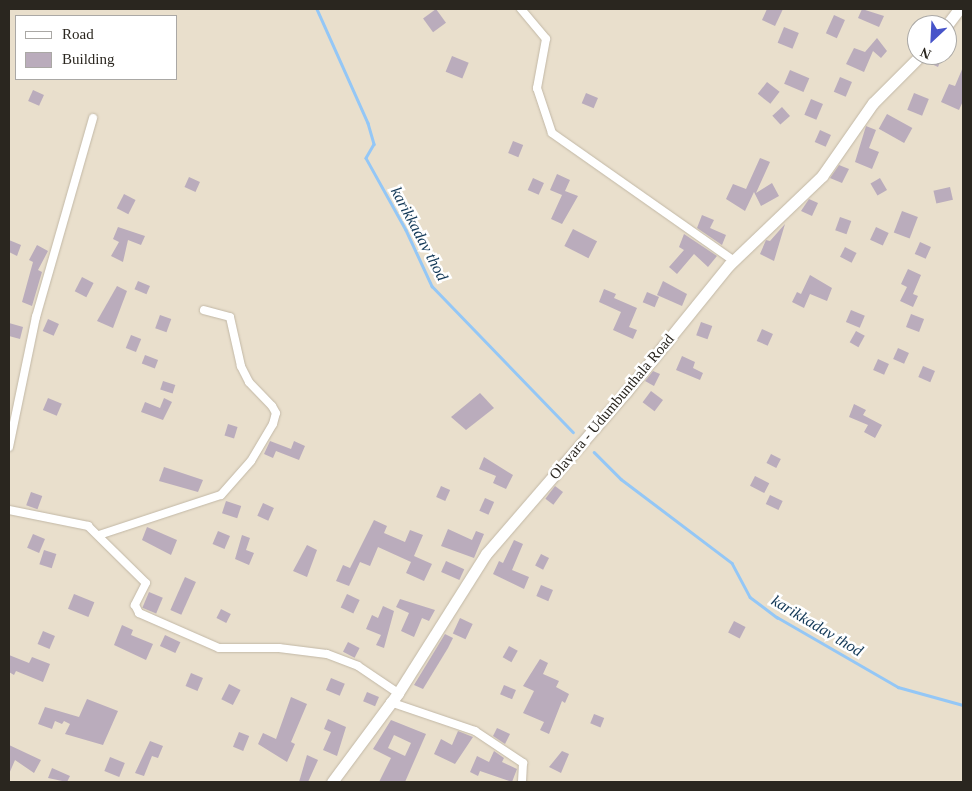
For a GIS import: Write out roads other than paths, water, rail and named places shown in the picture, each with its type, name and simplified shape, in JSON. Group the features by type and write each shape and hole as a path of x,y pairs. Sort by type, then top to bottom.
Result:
{"main road":[{"name":"Olavara - Udumbunthala Road","path":"332,782 398,693 486,554 626,392 733,260 822,176 873,103 911,65"}],"street":[{"path":"521,9 546,39 537,88 552,133 733,260"},
{"path":"9,447 10,432 36,316 93,118"},
{"path":"99,535 221,495 250,461 273,424 276,413 250,382 241,366 230,317 204,310"},
{"path":"9,510 88,526 146,583 135,605 138,613 220,648 279,648 327,654 358,666 398,693"},
{"path":"390,702 475,731 523,763 522,782"}],"waterway":[{"name":"karikkadav thod","path":"317,9 368,123 374,144 366,158 406,230 432,286 573,432"},
{"name":"karikkadav thod","path":"594,452 621,479 732,563 750,597 777,617 898,687 963,705"}]}
